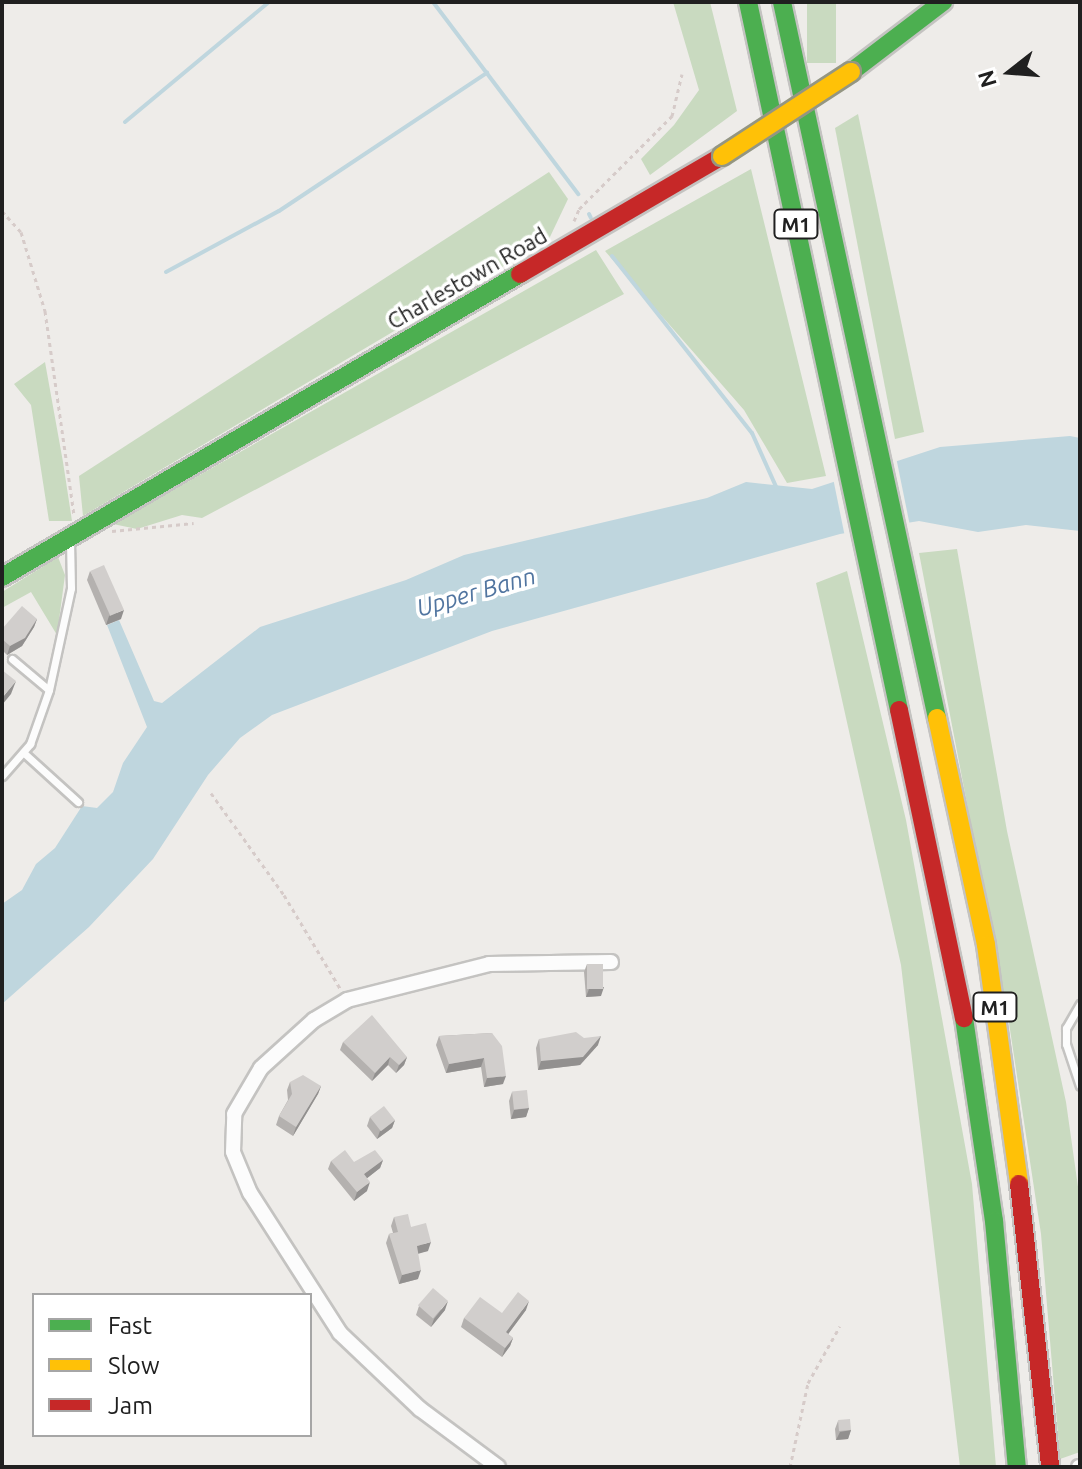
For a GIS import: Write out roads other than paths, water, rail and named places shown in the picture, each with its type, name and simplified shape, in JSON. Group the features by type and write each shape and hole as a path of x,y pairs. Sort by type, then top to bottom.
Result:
{"main road":[{"name":"M1","path":"748,2 963,1013 994,1221 1017,1467"},
{"name":"M1","path":"782,2 986,945 1036,1305 1050,1467"},
{"name":"Charlestown Road","path":"2,577 722,156 851,72 943,2"}],"street":[{"path":"498,1467 363,1359 286,1252 237,1167 234,1114 249,1083 314,1020 347,1000 489,964 611,962"}],"lane":[{"path":"2,776 24,753 49,690 80,532"},
{"path":"12,659 49,690"},
{"path":"24,753 78,802"},
{"path":"1080,1004 1066,1028 1066,1044 1080,1086"}],"water":[{"name":"Upper Bann","path":"1070,436 1080,438 1080,531 1026,525 978,532 919,521 840,534 492,631 272,715 240,738 208,775 153,859 89,927 2,1004 2,904 22,890 36,864 55,848 82,806 97,808 113,792 123,763 147,727 107,625 119,620 154,701 162,703 260,627 406,580 464,555 707,498 746,482 812,489 940,447"}],"waterway":[{"path":"125,122 269,2"},
{"path":"433,2 578,194"},
{"path":"166,272 279,211 487,73"},
{"path":"589,214 591,218"},
{"path":"612,256 752,433 778,491"}]}
